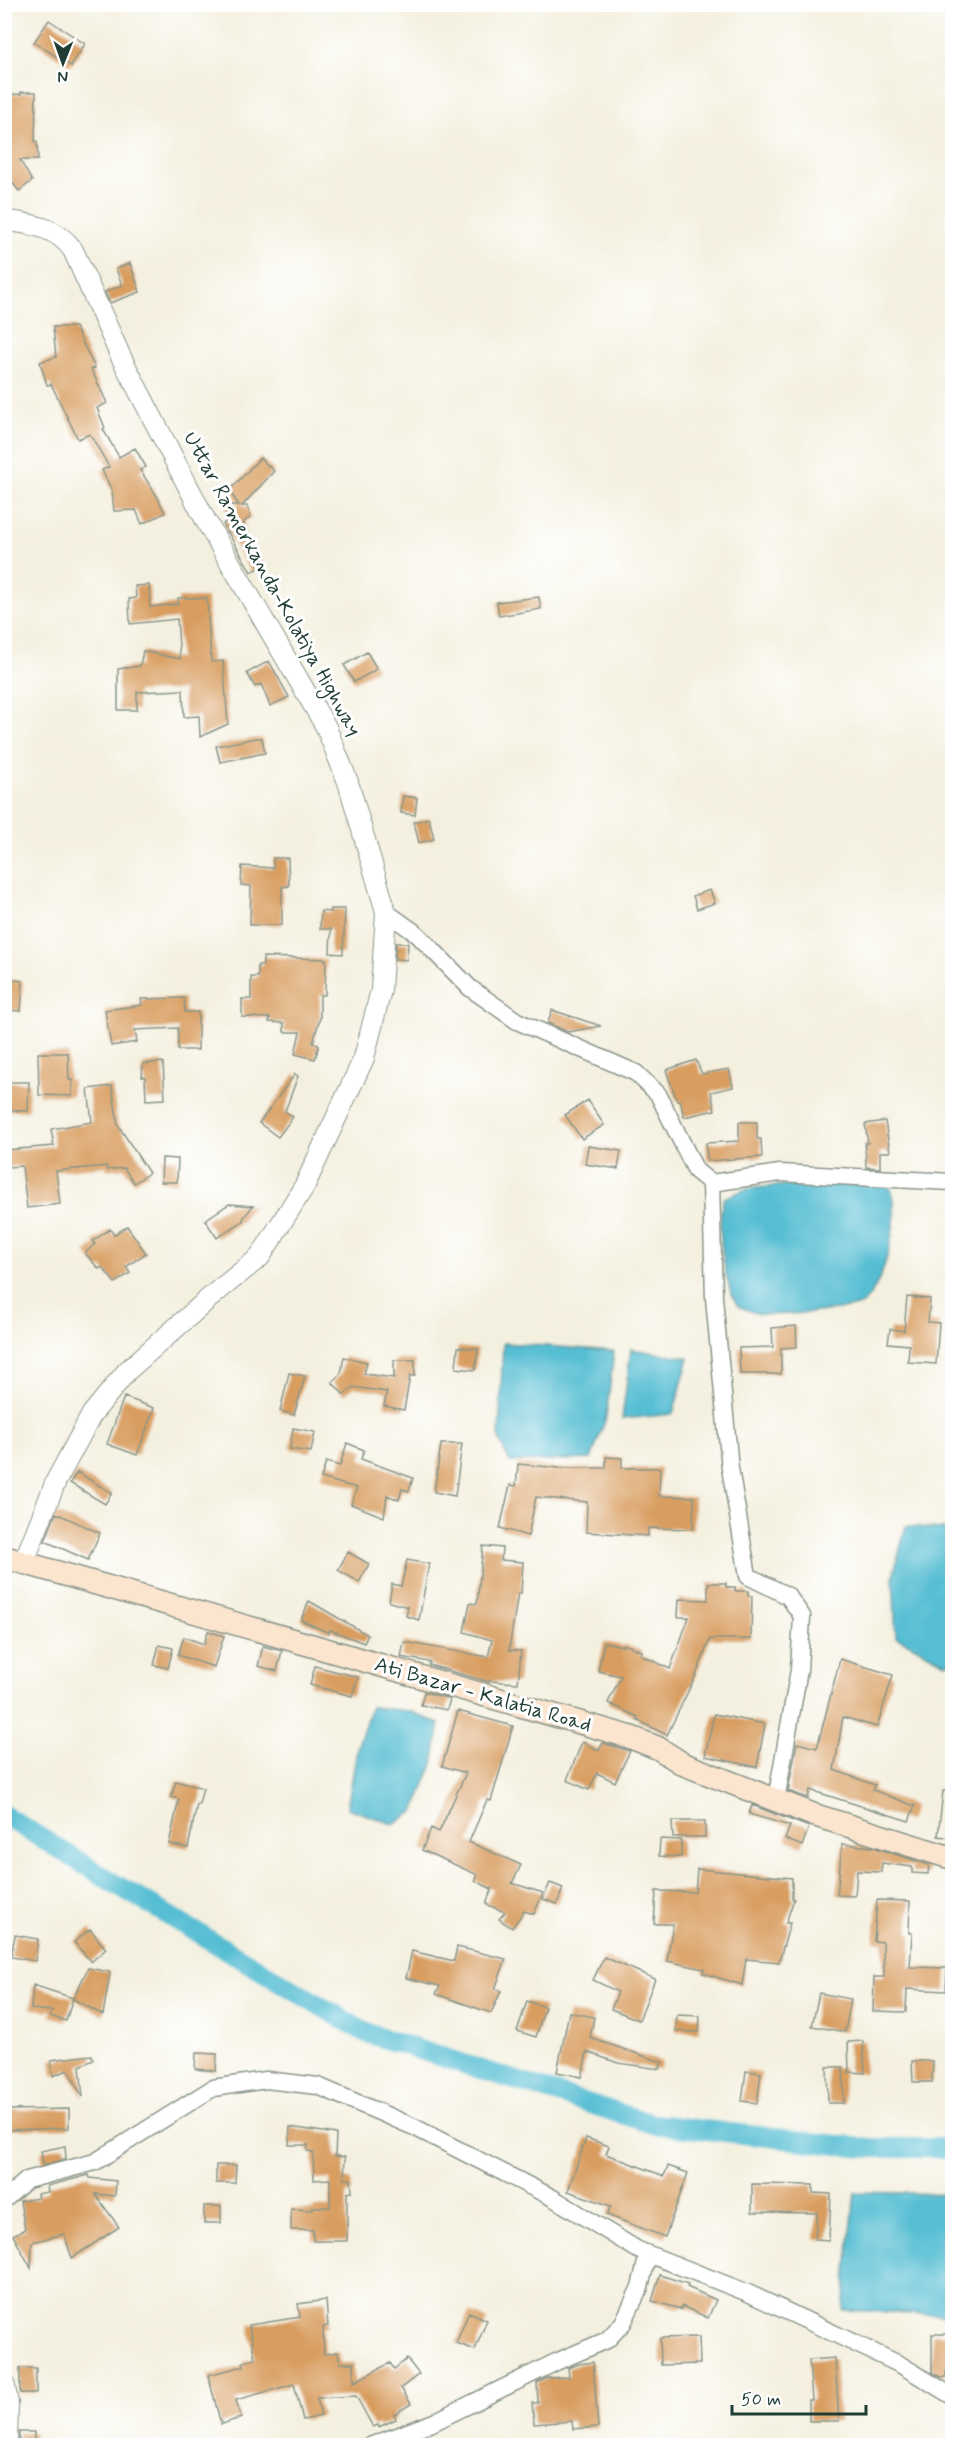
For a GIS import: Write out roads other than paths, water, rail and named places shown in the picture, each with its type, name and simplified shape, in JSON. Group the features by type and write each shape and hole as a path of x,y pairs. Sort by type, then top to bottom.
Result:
{"main road":[{"name":"Ati Bazar - Kalatia Road","path":"14,1560 630,1737 658,1748 683,1764 814,1815 952,1858"}],"street":[{"name":"Uttar Ramerkanda-Kolatiya Highway","path":"4,220 47,229 62,236 73,250 121,357 202,514 326,727 348,782 386,912 381,990 364,1058 305,1185 260,1257 213,1294 127,1371 92,1414 14,1560"},
{"path":"386,912 417,934 470,988 517,1021 636,1073 658,1094 696,1171 711,1183 780,1173 952,1182"},
{"path":"711,1183 714,1298 728,1445 748,1576 788,1596 802,1616 799,1670 776,1800"},
{"path":"4,2200 27,2180 95,2162 213,2088 266,2080 318,2086 414,2127 553,2198 648,2254 748,2293 901,2365 952,2396"},
{"path":"369,2445 434,2422 556,2362 607,2340 623,2324 640,2287 648,2254"},
{"path":"4,2382 8,2403 7,2445"}],"water":[{"path":"814,1182 889,1187 892,1191 894,1217 889,1250 878,1282 871,1294 857,1306 814,1312 760,1314 738,1306 729,1284 722,1253 720,1222 724,1198 746,1189"},
{"path":"503,1343 614,1351 606,1418 591,1459 510,1462 499,1439"},
{"path":"631,1349 689,1358 673,1414 622,1419"},
{"path":"906,1526 952,1530 952,1663 946,1663 896,1637 893,1576"},
{"path":"371,1707 409,1711 440,1724 433,1764 414,1812 393,1824 347,1808 358,1745"},
{"path":"855,2192 952,2194 952,2315 843,2310"}],"waterway":[{"path":"4,1815 366,2033 653,2124 864,2148 952,2148"}]}
